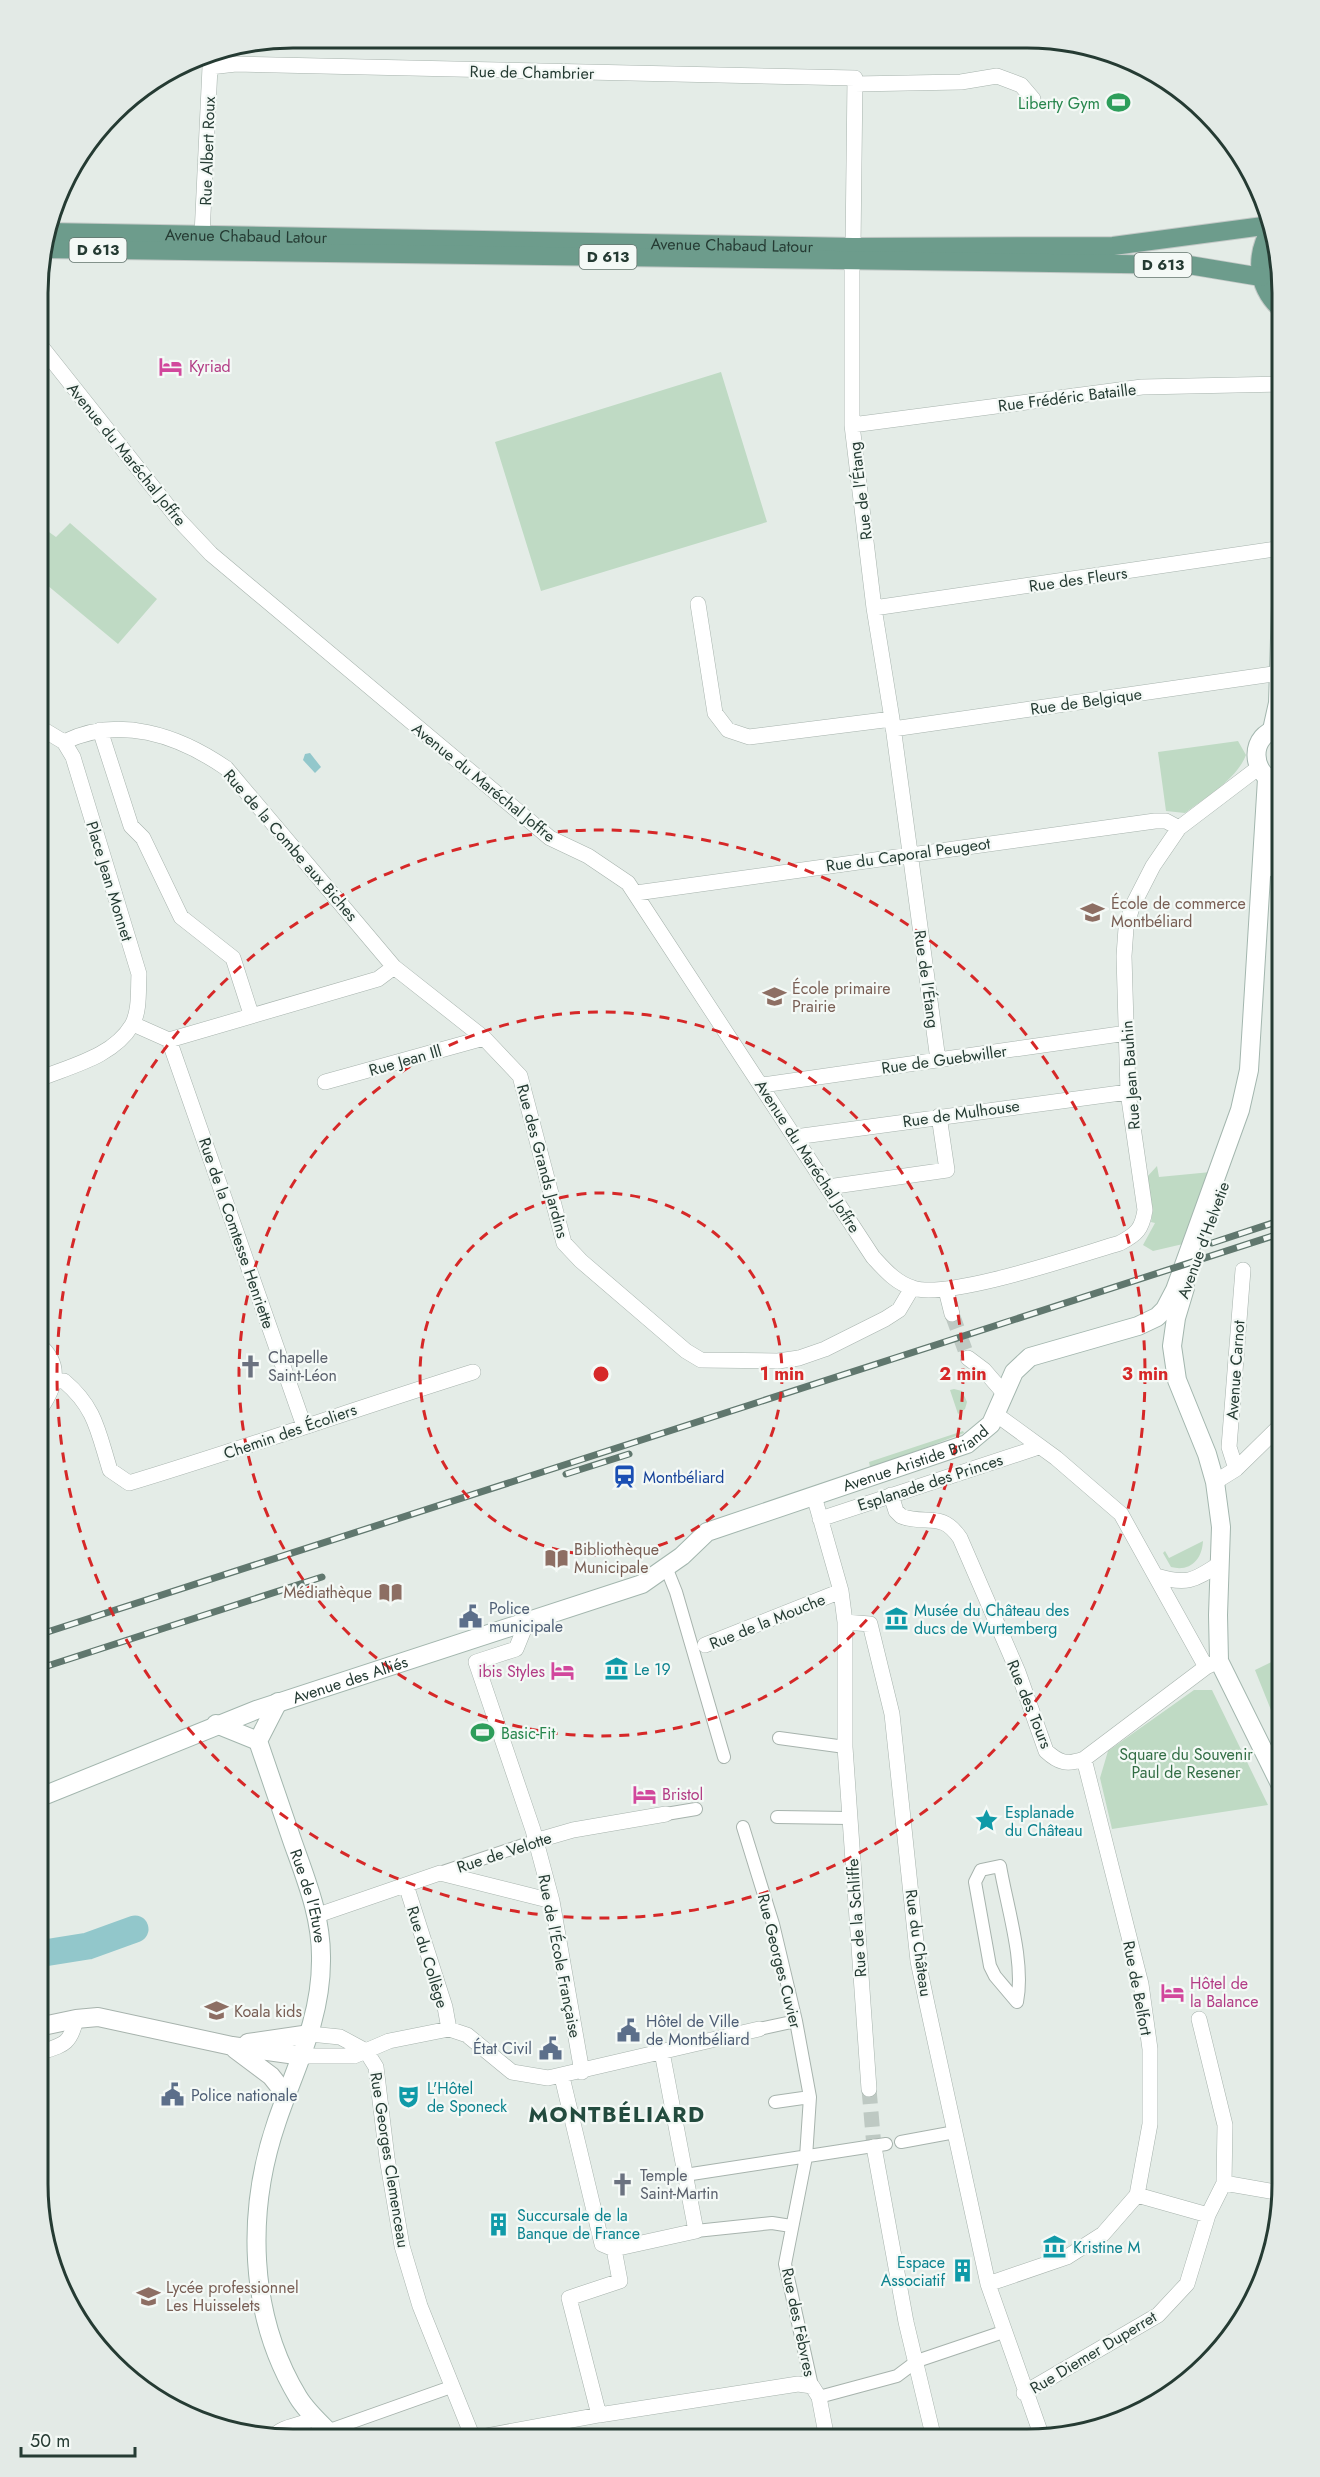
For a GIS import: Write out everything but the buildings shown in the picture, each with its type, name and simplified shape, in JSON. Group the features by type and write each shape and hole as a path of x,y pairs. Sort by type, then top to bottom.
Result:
{"main road":[{"name":"Avenue Chabaud Latour","path":"52,249 852,257 1113,246 1263,227"},
{"name":"Avenue Chabaud Latour","path":"55,232 1189,265 1261,277"},
{"path":"1265,236 1259,258 1261,277 1272,298"},
{"name":"Avenue d'Helvetie","path":"1175,1290 1240,1110 1248,1070 1269,777 1256,751 1259,742 1272,733"},
{"name":"Avenue d'Helvetie","path":"1212,1664 1221,1527 1215,1482 1177,1380 1172,1346 1184,1290 1251,1113 1258,1078 1272,890"},
{"name":"Avenue Aristide Briand","path":"666,1567 707,1532 967,1444 991,1424 997,1414 1003,1392 1014,1372 1030,1357 1138,1326 1157,1317 1175,1290"},
{"path":"1138,1326 1161,1332 1172,1346"},
{"name":"Avenue des Alliés","path":"48,1794 216,1724 278,1702 469,1642 642,1584 666,1567"},
{"path":"1212,1664 1272,1770"},
{"path":"216,1724 258,1740 278,1702"},
{"name":"Rue de l'Etuve","path":"258,1740 318,1915 321,1960 320,1992 310,2034 286,2095 260,2179 255,2252 269,2328 287,2376 298,2398 326,2429"},
{"path":"48,2025 98,2017 135,2023 232,2046 303,2056"},
{"path":"232,2046 310,2034"},
{"path":"232,2046 271,2076 286,2095"}],"street":[{"name":"Rue de Chambrier","path":"210,67 236,64 855,81 961,82 997,76 1021,85 1033,99"},
{"name":"Rue Albert Roux","path":"202,235 210,67"},
{"name":"Rue de l'Étang","path":"855,81 850,386 852,425 874,608 893,724 938,1060"},
{"path":"54,242 79,241 102,233"},
{"name":"Avenue du Maréchal Joffre","path":"48,355 179,520 211,554 550,838 608,868 636,893 873,1257 892,1278 912,1288 946,1290"},
{"name":"Rue Frédéric Bataille","path":"852,425 1142,387 1272,384"},
{"name":"Rue des Fleurs","path":"874,608 1272,549"},
{"path":"698,604 715,713 728,730 749,738 893,724"},
{"name":"Rue de Belgique","path":"893,724 1272,674"},
{"name":"Rue de la Combe aux Biches","path":"64,742 100,730 127,729 171,737 201,751 226,768 394,967"},
{"path":"100,730 131,826 143,838 181,917 233,958 251,1014"},
{"path":"48,732 64,742"},
{"name":"Place Jean Monnet","path":"64,742 73,757 139,974 138,1002 133,1024"},
{"name":"Rue Jean Bauhin","path":"946,1290 1120,1243 1137,1234 1142,1225 1145,1210 1128,1092 1126,928 1132,907 1154,866 1179,828 1269,777"},
{"name":"Rue du Caporal Peugeot","path":"636,893 910,853 1155,821 1166,820 1179,828"},
{"path":"48,1074 104,1052 133,1024 169,1040 251,1014 378,979 394,967"},
{"name":"Rue des Grands Jardins","path":"394,967 484,1038 520,1076 564,1243 607,1284 686,1351 700,1360 778,1361 809,1355 899,1310 912,1288"},
{"name":"Rue de Guebwiller","path":"762,1085 1127,1033"},
{"name":"Rue Jean Ill","path":"325,1082 484,1038"},
{"name":"Rue de la Comtesse Henriette","path":"169,1040 304,1426"},
{"name":"Rue de Mulhouse","path":"795,1137 1128,1092"},
{"path":"828,1187 946,1170 939,1116"},
{"name":"Avenue Carnot","path":"1236,1469 1229,1447 1243,1270"},
{"path":"946,1290 952,1314"},
{"path":"48,1354 54,1364 56,1381 48,1395"},
{"path":"968,1358 984,1370 1003,1392"},
{"name":"Chemin des Écoliers","path":"56,1381 64,1381 78,1393 91,1410 110,1470 129,1483 254,1445 304,1426 473,1372"},
{"path":"997,1414 1120,1514 1212,1664 1084,1759"},
{"path":"1215,1482 1236,1469 1272,1435"},
{"name":"Esplanade des Princes","path":"820,1519 1039,1447"},
{"name":"Rue des Tours","path":"891,1495 896,1511 901,1516 944,1521 953,1528 960,1538 1018,1672 1046,1751 1063,1763 1072,1764 1084,1759"},
{"name":"Rue de la Schliffe","path":"814,1496 842,1591 845,1622 845,1747 869,2090"},
{"path":"1156,1576 1175,1581 1191,1581 1219,1564"},
{"path":"666,1567 698,1648 724,1757"},
{"name":"Rue de la Mouche","path":"698,1648 842,1591"},
{"path":"469,1642 476,1662 516,1649 527,1622"},
{"name":"Rue du Château","path":"845,1622 870,1624 886,1685 897,1755 918,1961 988,2284 1024,2393 1038,2428"},
{"name":"Rue de l'École Française","path":"476,1662 535,1841 552,1901 582,2072"},
{"path":"779,1738 845,1747"},
{"name":"Rue de Belfort","path":"1084,1759 1140,1980 1150,2049 1150,2124 1137,2195"},
{"name":"Rue de Velotte","path":"318,1915 573,1830 696,1809"},
{"path":"777,1817 849,1818"},
{"name":"Rue Georges Cuvier","path":"743,1827 773,1924 796,2021 810,2097"},
{"path":"1000,1866 1018,1967 1020,1988 1017,2002 1000,1984 990,1966 975,1882 981,1870 1000,1866"},
{"path":"440,1873 552,1901"},
{"name":"Rue du Collège","path":"406,1885 445,2007 449,2029"},
{"path":"48,2050 63,2045 72,2037 76,2019"},
{"path":"1199,2019 1225,2125 1224,2183 1272,2191"},
{"path":"303,2056 344,2058 389,2041 449,2029 467,2036 512,2072 535,2078 562,2077 796,2021"},
{"path":"310,2034 340,2037 366,2051"},
{"name":"Rue Georges Clemenceau","path":"366,2051 376,2067 387,2158 402,2246 420,2306 470,2429"},
{"path":"662,2052 696,2231"},
{"path":"562,2077 602,2244 614,2249 696,2231 772,2223 791,2226"},
{"path":"775,2103 810,2097"},
{"name":"Rue des Fèbvres","path":"810,2097 806,2157 785,2264 825,2429"},
{"path":"901,2142 955,2132"},
{"path":"685,2175 880,2145 906,2322 932,2429"},
{"name":"Rue Diemer Duperret","path":"1024,2393 1158,2315 1187,2284 1208,2215 1224,2183"},
{"path":"988,2284 1067,2257 1083,2248 1103,2234 1137,2195 1208,2215"},
{"path":"599,2415 569,2298 620,2281 614,2249"},
{"path":"816,2392 897,2376 917,2361 1003,2332"},
{"name":"Rue Georges Clemenceau","path":"523,2429 798,2384 816,2392"},
{"path":"344,2429 451,2387"},
{"path":"283,2428 306,2423 315,2417"}],"green space":[{"path":"721,372 767,522 541,591 495,442"},
{"path":"70,523 157,599 118,644 48,586 48,531 56,537"},
{"path":"1238,741 1246,755 1242,764 1228,780 1185,813 1166,811 1158,752"},
{"path":"1157,1166 1159,1177 1211,1172 1183,1244 1153,1251 1143,1245 1155,1223 1151,1222 1153,1209 1146,1178"},
{"path":"950,1390 962,1391 967,1402 965,1409 958,1414"},
{"path":"963,1431 964,1433 844,1479 843,1476 870,1467 869,1462"},
{"path":"1203,1541 1197,1559 1184,1568 1171,1567 1163,1553 1165,1551 1169,1558"},
{"path":"1272,1662 1271,1710 1255,1670"},
{"name":"Square du Souvenir Paul de Resener","path":"1194,1690 1212,1690 1268,1805 1112,1829 1100,1778 1108,1751"}],"water":[{"path":"310,753 321,767 315,773 303,760 305,754"}],"waterway":[{"path":"48,1952 88,1946 135,1929"}],"tunnel":[{"path":"952,1314 968,1358"},
{"path":"869,2089 874,2147"}],"railway":[{"path":"1212,1243 1272,1223"},
{"path":"48,1632 1272,1236"},
{"path":"566,1474 629,1454"},
{"path":"48,1666 322,1577"}],"place":[{"name":"Liberty Gym","path":"1118,103"},
{"name":"Kyriad","path":"171,366"},
{"name":"École de commerce Montbéliard","path":"1093,912"},
{"name":"École primaire Prairie","path":"774,997"},
{"name":"Chapelle Saint-Léon","path":"250,1366"},
{"name":"Montbéliard","path":"625,1477"},
{"name":"Bibliothèque Municipale","path":"556,1558"},
{"name":"Médiathèque","path":"390,1592"},
{"name":"Police municipale","path":"471,1617"},
{"name":"Musée du Château des ducs de Wurtemberg","path":"896,1619"},
{"name":"Le 19","path":"616,1669"},
{"name":"ibis Styles","path":"563,1671"},
{"name":"Basic-Fit","path":"483,1733"},
{"name":"Bristol","path":"644,1794"},
{"name":"Esplanade du Château","path":"987,1821"},
{"name":"Hôtel de la Balance","path":"1172,1992"},
{"name":"Koala kids","path":"216,2011"},
{"name":"Hôtel de Ville de Montbéliard","path":"628,2030"},
{"name":"État Civil","path":"550,2048"},
{"name":"Police nationale","path":"173,2095"},
{"name":"L'Hôtel de Sponeck","path":"409,2097"},
{"name":"Temple Saint-Martin","path":"622,2184"},
{"name":"Succursale de la Banque de France","path":"499,2224"},
{"name":"Kristine M","path":"1055,2247"},
{"name":"Espace Associatif","path":"963,2271"},
{"name":"Lycée professionnel Les Huisselets","path":"148,2296"}],"district":[{"name":"MONTBÉLIARD","path":"617,2114"}]}
